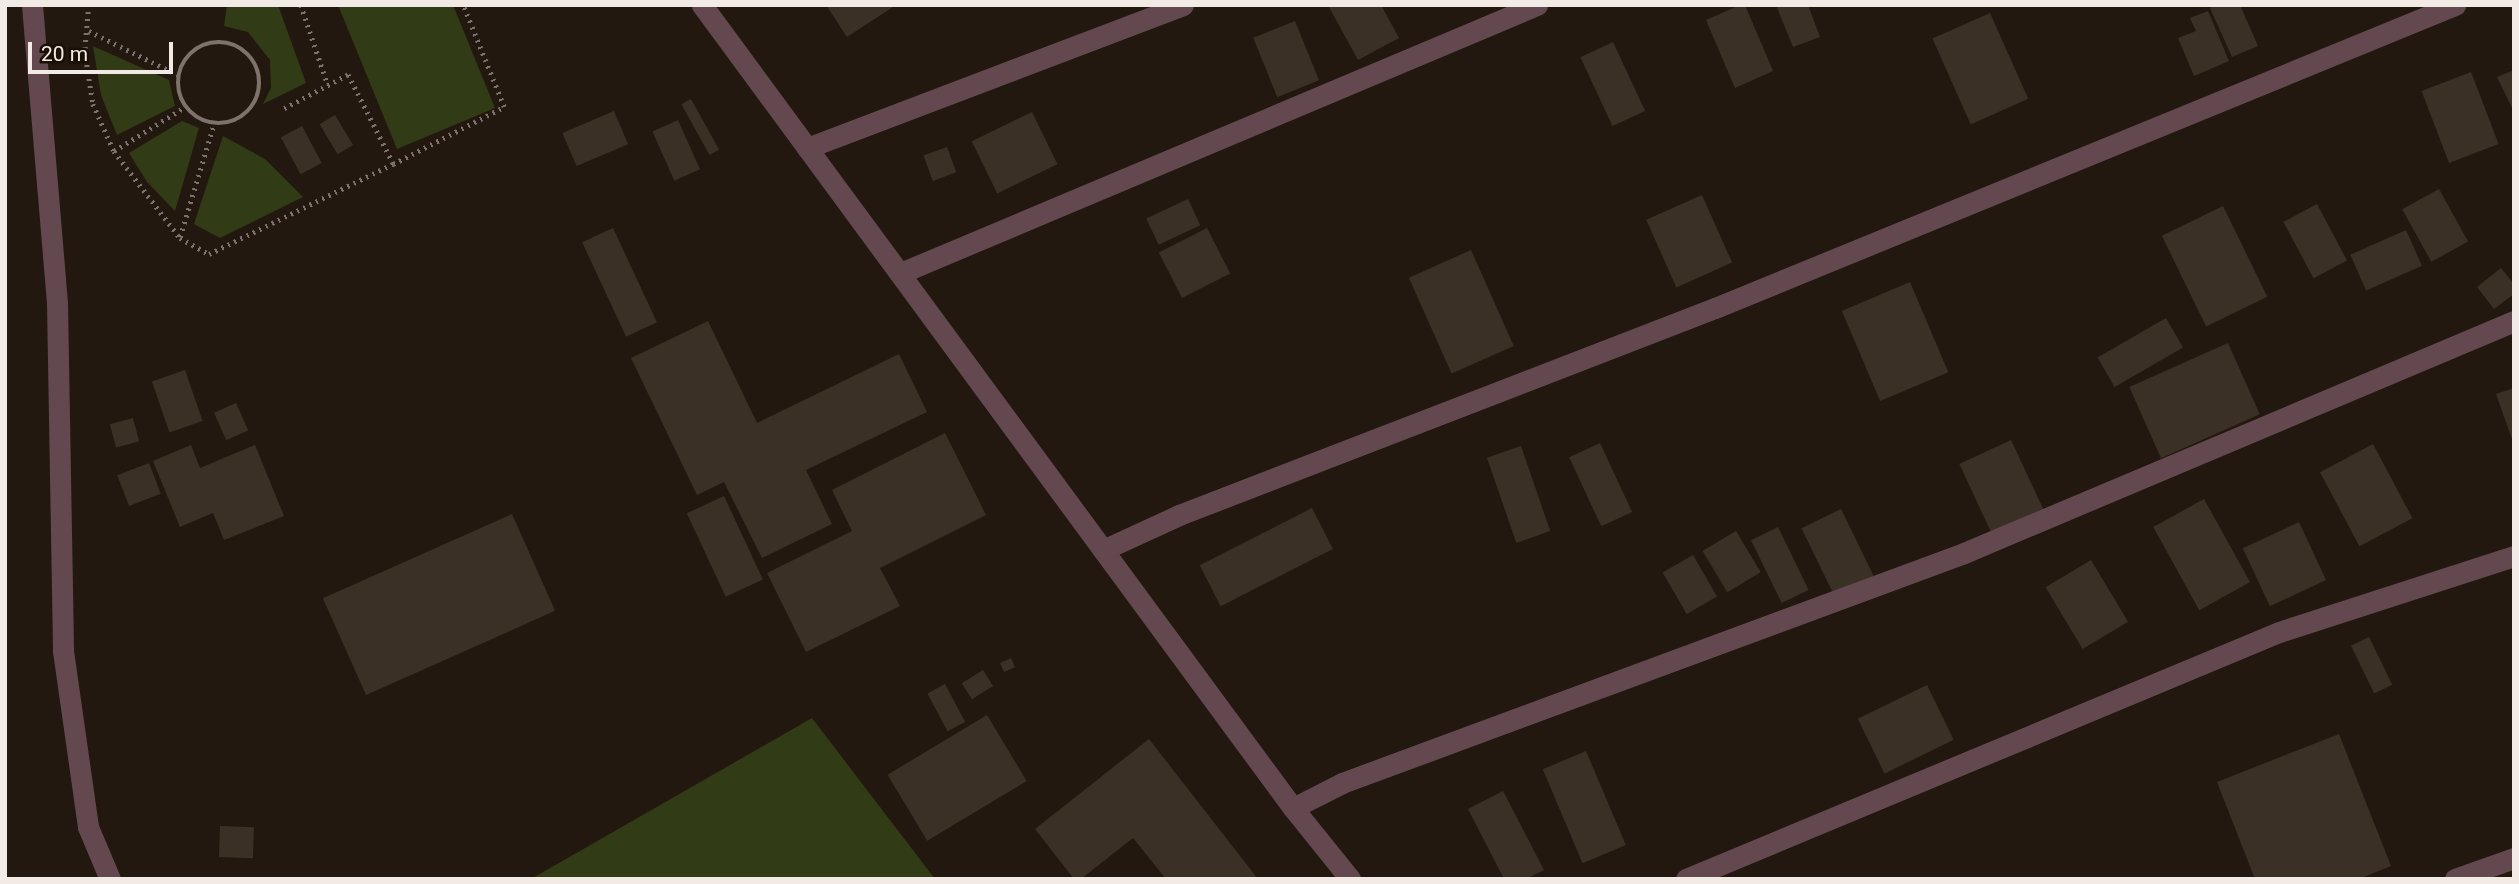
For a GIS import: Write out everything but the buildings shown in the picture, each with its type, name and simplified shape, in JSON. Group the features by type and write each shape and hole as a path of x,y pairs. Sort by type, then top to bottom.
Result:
{"street":[{"path":"32,5 57,303 63,651 88,827 110,879"},
{"path":"702,5 807,148 903,272 1293,808 1350,879"},
{"path":"807,148 1183,5"},
{"path":"903,272 1537,5"},
{"path":"1103,550 1179,515 1715,308 2455,5"},
{"path":"1293,808 1342,783 1964,553 2514,321"},
{"path":"1686,879 2279,632 2514,556"},
{"path":"2455,879 2514,858"}],"path":[{"path":"89,5 89,31 85,51 93,104 114,151 180,238 209,254 504,107 463,5"},
{"path":"301,5 328,85"},
{"path":"89,31 178,75"},
{"path":"218,41 243,49 253,59 261,85 251,110 240,119 214,124 185,107 178,75 192,52 218,41"},
{"path":"282,110 348,75 393,164"},
{"path":"114,151 185,107"},
{"path":"180,238 214,124"}],"green space":[{"path":"227,5 278,5 306,83 263,104 271,88 270,60 248,32 224,26"},
{"path":"338,5 453,5 495,108 397,149"},
{"path":"93,46 169,80 175,106 117,135 101,95"},
{"path":"182,121 199,128 175,211 147,182 129,153"},
{"path":"223,136 265,159 303,197 220,238 194,224"},
{"path":"812,718 935,879 531,879"}]}
